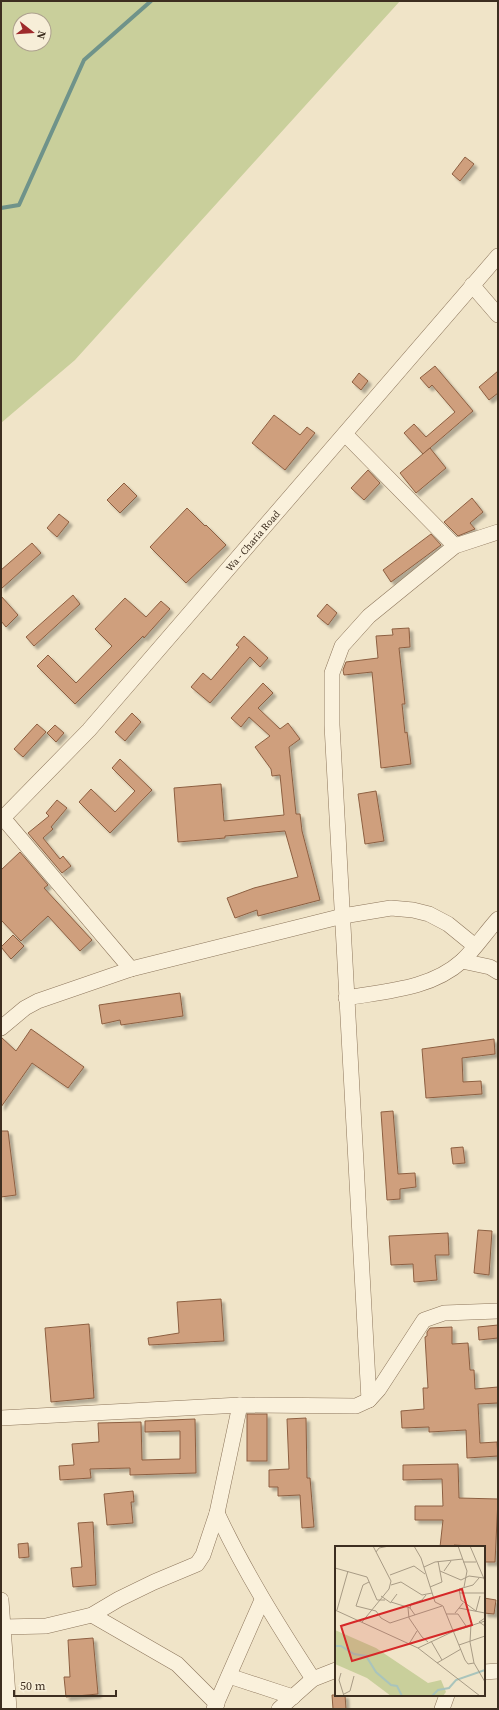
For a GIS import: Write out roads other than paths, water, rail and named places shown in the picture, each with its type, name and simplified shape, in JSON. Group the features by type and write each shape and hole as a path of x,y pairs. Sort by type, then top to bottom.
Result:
{"street":[{"name":"Wa - Charia Road","path":"2,819 89,730 498,256"},
{"path":"472,286 498,314"},
{"path":"344,434 455,546"},
{"path":"369,1400 332,725 332,672 342,646 369,616 455,546 498,532"},
{"path":"2,819 131,969"},
{"path":"1,1028 25,1008 38,1001 131,969 342,916 391,908 413,910 429,914 448,924 475,946"},
{"path":"346,998 410,987 440,977 462,961 498,919"},
{"path":"462,961 490,967 498,972"},
{"path":"1,1418 240,1404 356,1406 369,1400 379,1389 424,1320 444,1313 498,1311"},
{"path":"3,1627 46,1626 92,1615 119,1599 154,1582 197,1564 203,1555 217,1513 240,1404"},
{"path":"217,1513 235,1551 262,1600 313,1679"},
{"path":"1,1600 6,1697"},
{"path":"92,1615 177,1664 215,1707 230,1676 262,1600"},
{"path":"279,1709 313,1679 335,1670"},
{"path":"485,1672 498,1672"},
{"path":"230,1676 293,1697"},
{"path":"442,1709 447,1696"}],"waterway":[{"path":"1,208 19,205 84,60 151,1"}]}
